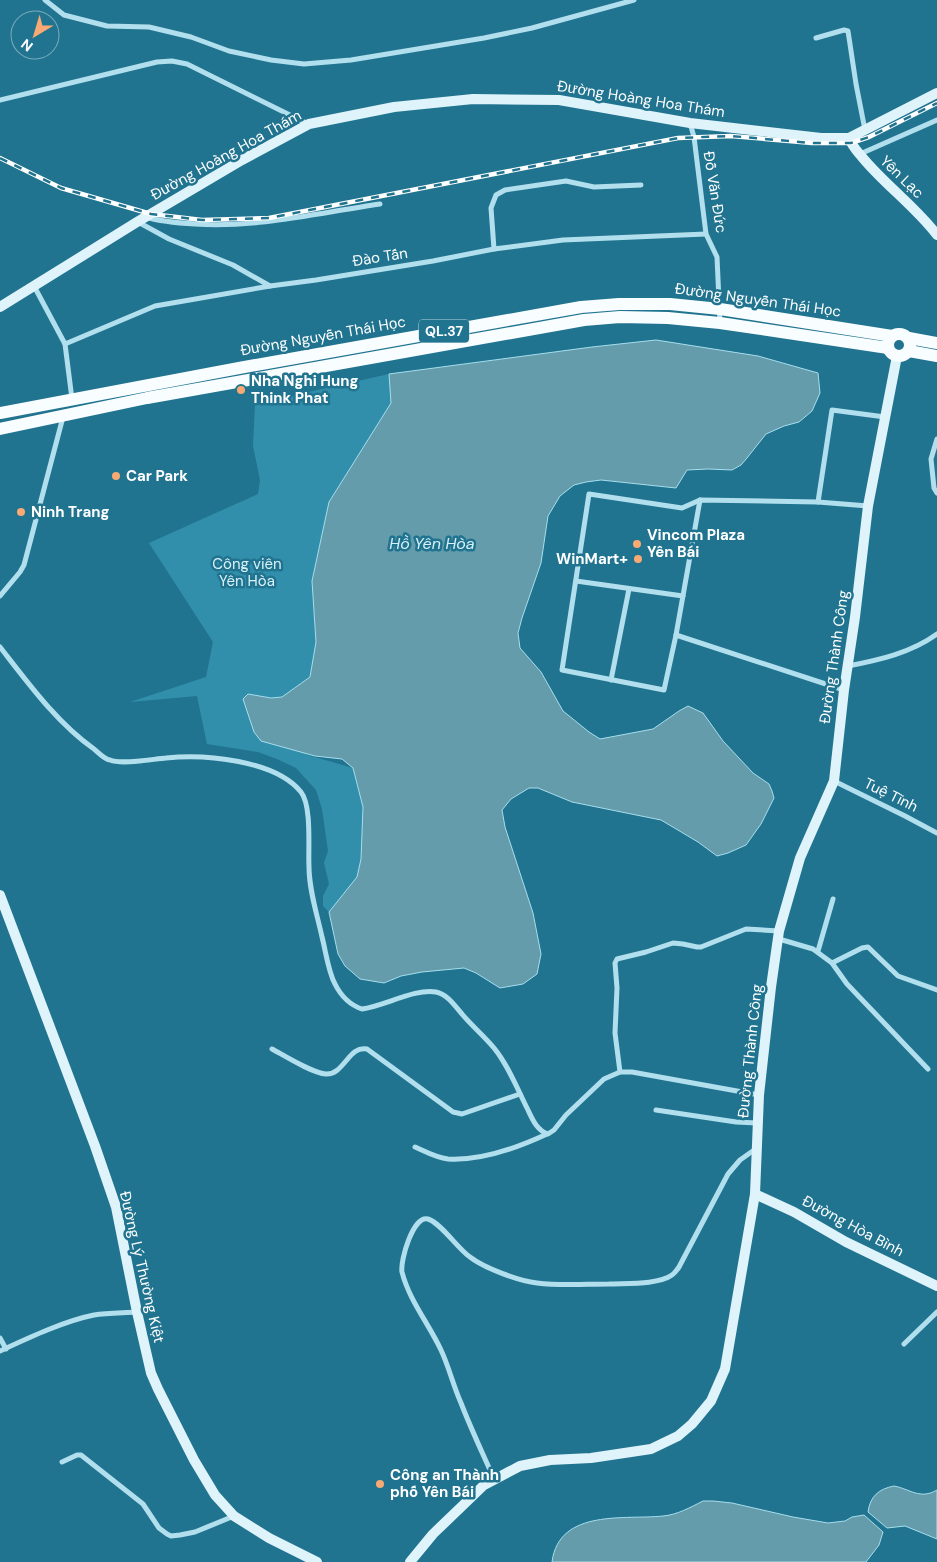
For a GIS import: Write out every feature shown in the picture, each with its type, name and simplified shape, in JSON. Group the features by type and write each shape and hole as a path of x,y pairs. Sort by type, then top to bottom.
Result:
{"main road":[{"path":"848,138 937,93"},
{"name":"Đường Hoàng Hoa Thám","path":"0,306 242,160 309,124 394,107 473,99 559,100 690,123 820,138 848,138"},
{"name":"Yên Lạc","path":"848,138 850,143 870,166 918,213 937,235"},
{"name":"Đường Nguyễn Thái Học","path":"0,414 288,359 581,307 619,304 670,304 720,309 899,346 937,356"},
{"name":"Đường Nguyễn Thái Học","path":"0,429 166,394 584,320 620,317 668,318 899,346 937,343"},
{"name":"Đường Thành Công","path":"410,1562 433,1534 484,1485 520,1466 550,1460 591,1458 650,1449 678,1436 692,1424 711,1401 725,1369 755,1194 759,1095 779,935 800,858 834,781 868,506 899,346"},
{"name":"Đường Lý Thường Kiệt","path":"0,895 4,918 95,1146 116,1207 151,1373 158,1389 215,1495 234,1516 269,1538 317,1562"},
{"name":"Đường Hòa Bình","path":"755,1194 794,1212 846,1242 937,1286"}],"street":[{"path":"45,0 64,15 107,26 149,27 191,36 229,51 271,60 304,64 351,60 484,38 532,28 634,0"},
{"path":"816,38 844,30 848,31 865,131"},
{"path":"0,100 157,62 172,61 186,64 309,124"},
{"path":"859,154 937,120"},
{"name":"Đỗ Văn Đức","path":"690,123 694,137 706,234 717,257 720,323"},
{"path":"494,249 491,208 496,195 505,190 566,181 594,187 641,185"},
{"path":"142,220 238,225 286,220 380,204"},
{"path":"142,220 169,239 233,265 270,286"},
{"name":"Đào Tấn","path":"65,344 154,306 270,286 404,266 494,249 564,240 706,234"},
{"path":"34,286 65,344 72,400"},
{"path":"818,502 832,410 886,418"},
{"path":"0,596 24,565 64,414"},
{"path":"937,439 931,459 934,488 937,494"},
{"path":"700,500 676,635 664,690 562,670 589,494 682,508 700,500 818,502 868,506"},
{"path":"576,581 683,596"},
{"path":"611,680 629,589"},
{"path":"848,666 884,658 904,651 937,634"},
{"path":"676,635 844,690"},
{"path":"0,647 46,704 84,742 110,760 123,762 175,757 222,758 264,768 290,782 302,794 306,803 309,869 313,894 330,969 334,983 341,994 348,1001 362,1009 386,1004 422,991 438,992 450,1000 494,1049 504,1063 538,1129 548,1134"},
{"name":"Tuệ Tĩnh","path":"834,781 937,833"},
{"path":"818,951 833,899"},
{"path":"620,1072 615,1033 618,988 615,963 618,959 673,943 701,947 746,930 779,935 818,951 832,963 847,984 928,1069"},
{"path":"832,963 862,948 868,947 898,976 937,990"},
{"path":"272,1049 316,1071 328,1074 338,1070 356,1051 363,1048 367,1049 449,1110 462,1114 520,1094"},
{"path":"415,1147 435,1156 448,1159 476,1157 527,1143 554,1130 566,1115 604,1079 620,1072 642,1074 759,1095"},
{"path":"656,1110 736,1122 758,1122"},
{"path":"495,1480 460,1402 448,1364 405,1283 401,1262 414,1228 422,1220 428,1219 442,1229 471,1258 500,1272 535,1283 616,1284 663,1280 672,1275 679,1267 728,1174 740,1160 758,1147"},
{"path":"0,1338 3,1350 25,1340 95,1315 137,1312"},
{"path":"904,1344 937,1312"},
{"path":"62,1462 77,1454 81,1455 143,1504 159,1528 171,1536 195,1532 234,1516"}],"green space":[{"name":"Công viên Yên Hòa","path":"389,374 391,403 329,502 312,581 316,642 310,677 282,697 271,698 248,694 317,756 304,754 353,768 363,807 361,859 357,877 329,912 323,906 323,896 329,884 324,863 328,851 322,809 316,790 296,768 258,752 207,744 197,696 130,702 206,677 213,642 149,543 258,494 260,480 253,446 255,404"}],"water":[{"name":"Hồ Yên Hòa","path":"656,340 758,356 818,373 820,393 812,411 799,422 766,434 741,465 732,470 687,470 676,488 601,480 586,482 574,485 560,496 548,516 541,563 518,633 520,648 541,672 563,711 600,739 653,729 688,706 703,713 723,741 753,773 769,784 774,798 761,824 746,845 717,856 698,842 661,820 572,802 538,788 529,788 511,799 502,810 505,827 533,913 541,954 537,974 523,984 500,988 464,968 422,972 401,976 384,983 360,979 345,966 338,954 329,912 357,877 361,859 363,807 353,768 342,759 315,756 261,741 254,732 243,699 248,694 271,698 282,697 310,677 316,642 312,581 329,502 391,403 389,374"},
{"path":"894,1486 920,1494 931,1493 937,1490 937,1539 905,1526 887,1528 868,1512 876,1494 883,1489"},
{"path":"703,1501 732,1503 828,1523 845,1521 852,1517 864,1515 883,1532 879,1545 866,1562 552,1562 557,1545 567,1533 580,1525 596,1520 613,1518 668,1515"}],"railway":[{"path":"0,158 61,188 151,214 202,220 269,218 678,138 731,136 812,143 851,143 869,137 937,103"}],"place":[{"name":"Nha Nghi Hung Think Phat","path":"241,390"},
{"name":"Car Park","path":"116,476"},
{"name":"Ninh Trang","path":"21,512"},
{"name":"Vincom Plaza Yên Bái","path":"637,544"},
{"name":"WinMart+","path":"638,559"},
{"name":"Công an Thành phố Yên Bái","path":"380,1484"}]}
